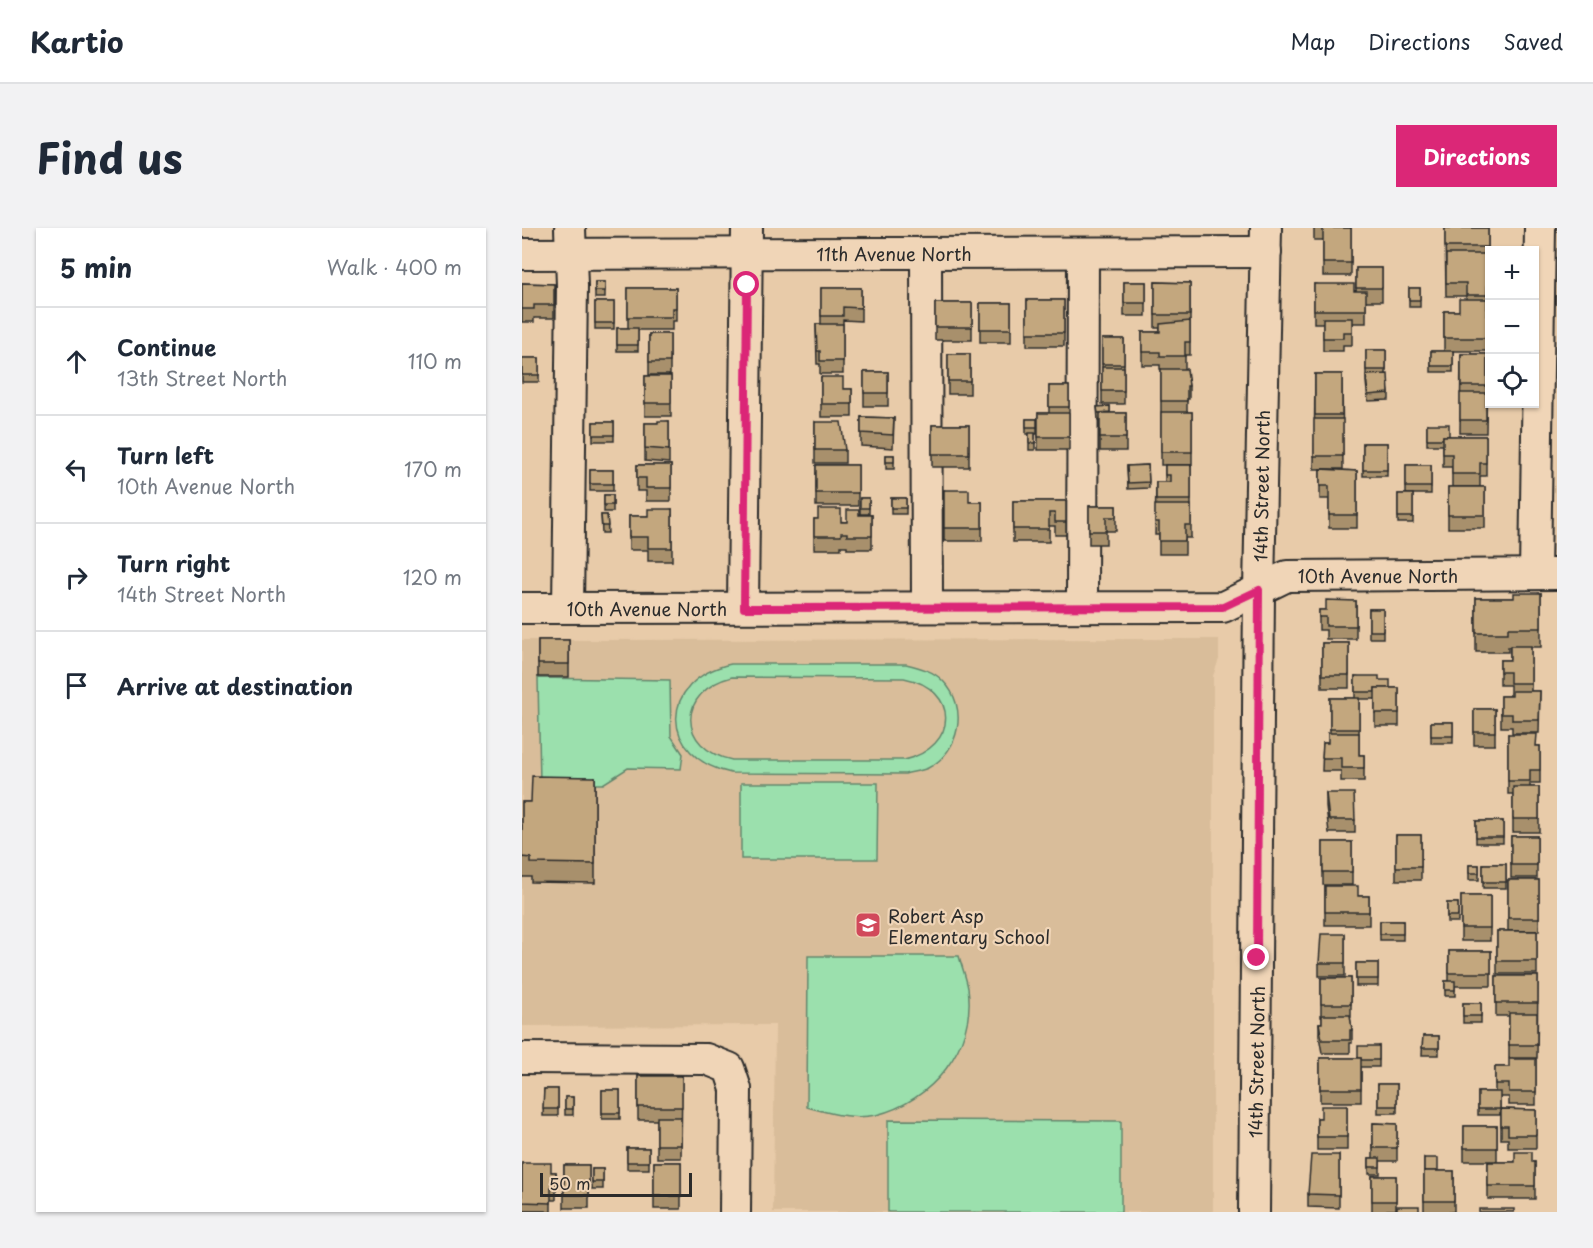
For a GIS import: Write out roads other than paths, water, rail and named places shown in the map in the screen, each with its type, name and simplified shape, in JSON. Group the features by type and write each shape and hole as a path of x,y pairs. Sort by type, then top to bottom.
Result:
{"street":[{"path":"1540,228 1546,574"},
{"name":"11th Avenue North","path":"522,254 570,241 747,241 926,253 1083,252 1266,240"},
{"name":"14th Street North","path":"1254,1212 1259,590 1266,240"},
{"path":"568,608 571,571 570,241"},
{"path":"744,608 747,241"},
{"path":"1082,607 1083,252"},
{"path":"926,253 927,607"},
{"name":"10th Avenue North","path":"522,608 1223,607 1287,576 1546,574"},
{"path":"522,1058 706,1059 729,1068 736,1089 735,1212"}],"place":[{"name":"Robert Asp Elementary School","path":"868,925"}]}
